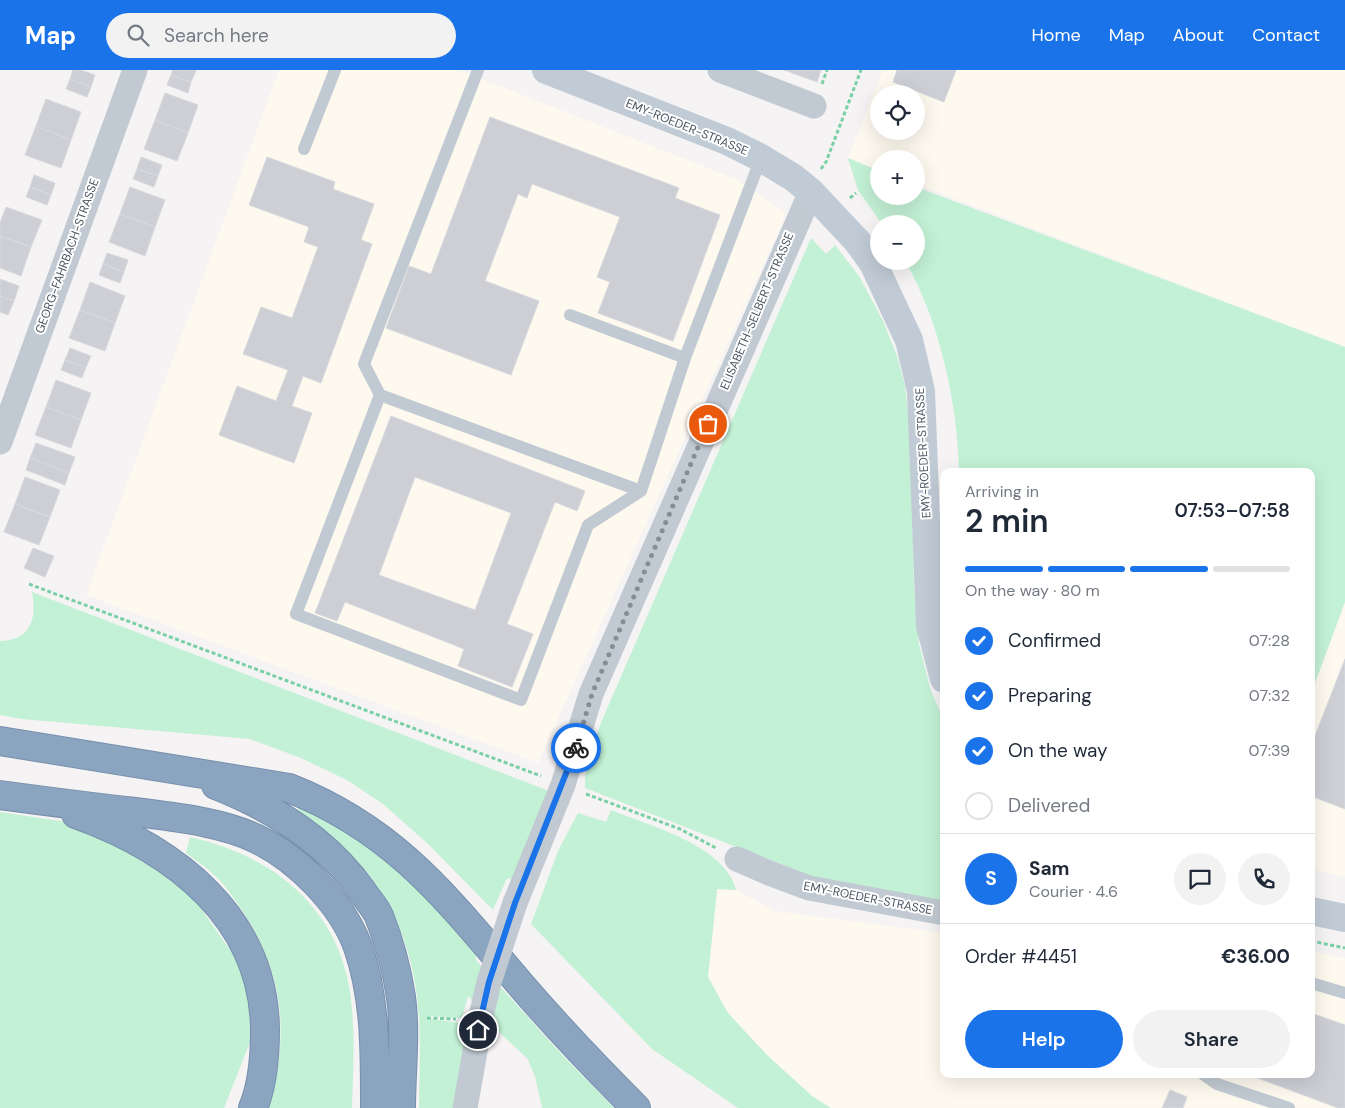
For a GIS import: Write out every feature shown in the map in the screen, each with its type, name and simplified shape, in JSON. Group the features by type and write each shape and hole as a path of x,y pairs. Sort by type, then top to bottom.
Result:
{"highway":[{"path":"0,741 171,767 289,788 321,801 359,822 401,853 440,892 555,1025 636,1108"},
{"path":"171,767 240,794 326,848 350,874 378,915 394,962 401,998 401,1108"},
{"path":"0,795 207,823 256,838 299,865 335,905 357,946 370,992 375,1044 375,1108"},
{"path":"35,799 98,822 161,855 190,875 234,924 253,966 265,1004 265,1056 253,1108"}],"street":[{"name":"GEORG-FAHRBACH-STRASSE","path":"0,442 135,70"},
{"name":"EMY-ROEDER-STRASSE","path":"546,70 727,141 761,158 794,178 811,192 857,241 873,263 909,340 921,391 930,626 940,664"},
{"path":"720,70 814,106"},
{"name":"ELISABETH-SELBERT-STRASSE","path":"465,1108 489,982 515,903 563,785 592,694 811,192"},
{"name":"EMY-ROEDER-STRASSE","path":"737,859 809,888 940,912"},
{"path":"1315,912 1345,918"}],"lane":[{"path":"304,149 335,70"},
{"path":"478,70 364,364 380,395 641,491"},
{"path":"380,395 296,614 521,700 588,525 641,491 685,358 761,158"},
{"path":"570,315 685,358"},
{"path":"1315,984 1345,993"},
{"path":"1209,1078 1217,1084 1289,1108"}],"path":[{"path":"826,162 861,70"},
{"path":"29,584 680,829 737,859"},
{"path":"1315,942 1345,948"},
{"path":"401,1017 481,1016"}],"shaded area":[{"path":"279,70 459,70 738,180 785,212 783,221 538,763 86,595"},
{"path":"883,70 1345,70 1345,347 925,187 925,150 870,150 870,167 848,158 870,103 870,140 925,140 925,85 877,85"},
{"path":"1345,602 1345,877 1315,870 1315,683"},
{"path":"718,889 736,890 775,911 940,932 940,1078 1315,1078 1315,952 1345,958 1345,1108 831,1108 812,1096 767,1055 728,1013 708,977"}],"green space":[{"path":"848,158 870,167 870,205 925,205 925,190 1345,347 1345,602 1315,683 1315,468 959,468 955,418 944,363 928,309 910,270 925,270 925,215 876,215 858,190"},
{"path":"811,238 826,254 835,245 859,276 883,321 897,356 905,386 911,438 914,588 919,644 930,688 940,712 940,899 860,889 824,881 585,788 585,776 600,725"},
{"path":"32,592 549,791 513,880 507,878 493,910 428,844 383,804 347,780 301,758 250,739 22,719 0,715 0,641 19,637 30,626 33,611"},
{"path":"297,807 316,813 355,837 410,883 476,952 476,960 564,1057 614,1108 542,1108 535,1076 527,1058 501,1034 468,996 462,1018 429,1016 429,1019 470,1024 456,1108 419,1108 419,1016 415,983 408,953 398,924 368,874 348,851 325,830 299,811"},
{"path":"611,810 684,839 702,849 729,874 736,890 717,889 708,977 728,1013 767,1055 812,1096 831,1108 738,1108 652,1049 531,924 558,851 578,813 606,822"},
{"path":"0,812 67,822 140,855 195,900 237,960 251,994 252,1037 224,1108 0,1108"},
{"path":"190,837 222,846 252,859 279,875 302,895 321,918 336,945 347,975 352,1009 353,1034 352,1108 269,1108 275,1082 281,1032 275,984 268,960 258,937 230,892 207,868 186,853"}],"building":[{"path":"73,70 81,70 95,75 91,87 70,79"},
{"path":"173,70 196,71 191,82 171,75"},
{"path":"784,70 821,70 817,82"},
{"path":"897,70 956,70 944,102 925,95 925,85 901,85 893,82"},
{"path":"171,75 191,82 188,93 167,85"},
{"path":"70,79 91,87 87,97 66,89"},
{"path":"165,93 198,105 188,133 155,120"},
{"path":"46,99 81,112 71,140 36,126"},
{"path":"490,117 679,188 675,198 720,215 673,341 598,313 610,282 597,277 620,217 532,184 527,198 518,194 485,281 539,301 511,375 386,328 409,266 431,274"},
{"path":"155,120 188,133 177,161 144,149"},
{"path":"36,126 71,140 61,168 25,155"},
{"path":"141,157 162,165 158,176 137,169"},
{"path":"267,157 335,182 333,189 374,204 361,240 372,244 321,383 303,376 292,406 312,413 294,463 219,435 237,386 276,401 288,370 243,354 261,307 292,318 318,247 304,242 309,227 249,205"},
{"path":"137,169 158,176 154,187 133,179"},
{"path":"34,175 55,183 51,195 30,187"},
{"path":"30,187 51,195 47,205 26,197"},
{"path":"130,187 165,200 155,227 120,214"},
{"path":"6,207 42,220 31,247 0,236 0,223"},
{"path":"120,214 155,227 145,256 109,242"},
{"path":"0,236 31,247 21,276 0,268"},
{"path":"107,253 128,260 124,272 103,264"},
{"path":"103,264 124,272 120,283 99,275"},
{"path":"0,279 19,286 14,301 0,296"},
{"path":"90,282 125,296 115,323 80,310"},
{"path":"0,296 14,301 8,315 0,312"},
{"path":"80,310 115,323 105,351 69,338"},
{"path":"70,348 91,356 86,367 65,360"},
{"path":"65,360 86,367 82,378 61,370"},
{"path":"56,380 91,393 81,420 46,407"},
{"path":"46,407 81,420 71,448 35,435"},
{"path":"391,416 585,491 577,511 555,502 507,624 533,634 512,687 458,666 464,649 345,602 337,621 315,613","holes":["415,477 511,513 475,610 379,575"]},
{"path":"36,443 75,457 69,473 30,458"},
{"path":"30,458 69,473 65,485 26,470"},
{"path":"25,477 60,490 50,517 15,504"},
{"path":"15,504 50,517 39,545 4,532"},
{"path":"33,548 54,556 45,577 24,568"},
{"path":"1345,659 1345,809 1315,798 1315,736"},
{"path":"1315,1014 1345,1025 1345,1108 1338,1108 1258,1078 1315,1078"},
{"path":"1170,1090 1187,1097 1183,1108 1162,1108"}],"way so far":[{"path":"576,748 592,694 708,424"}],"route":[{"path":"478,1030 489,982 515,903 576,748"}]}
